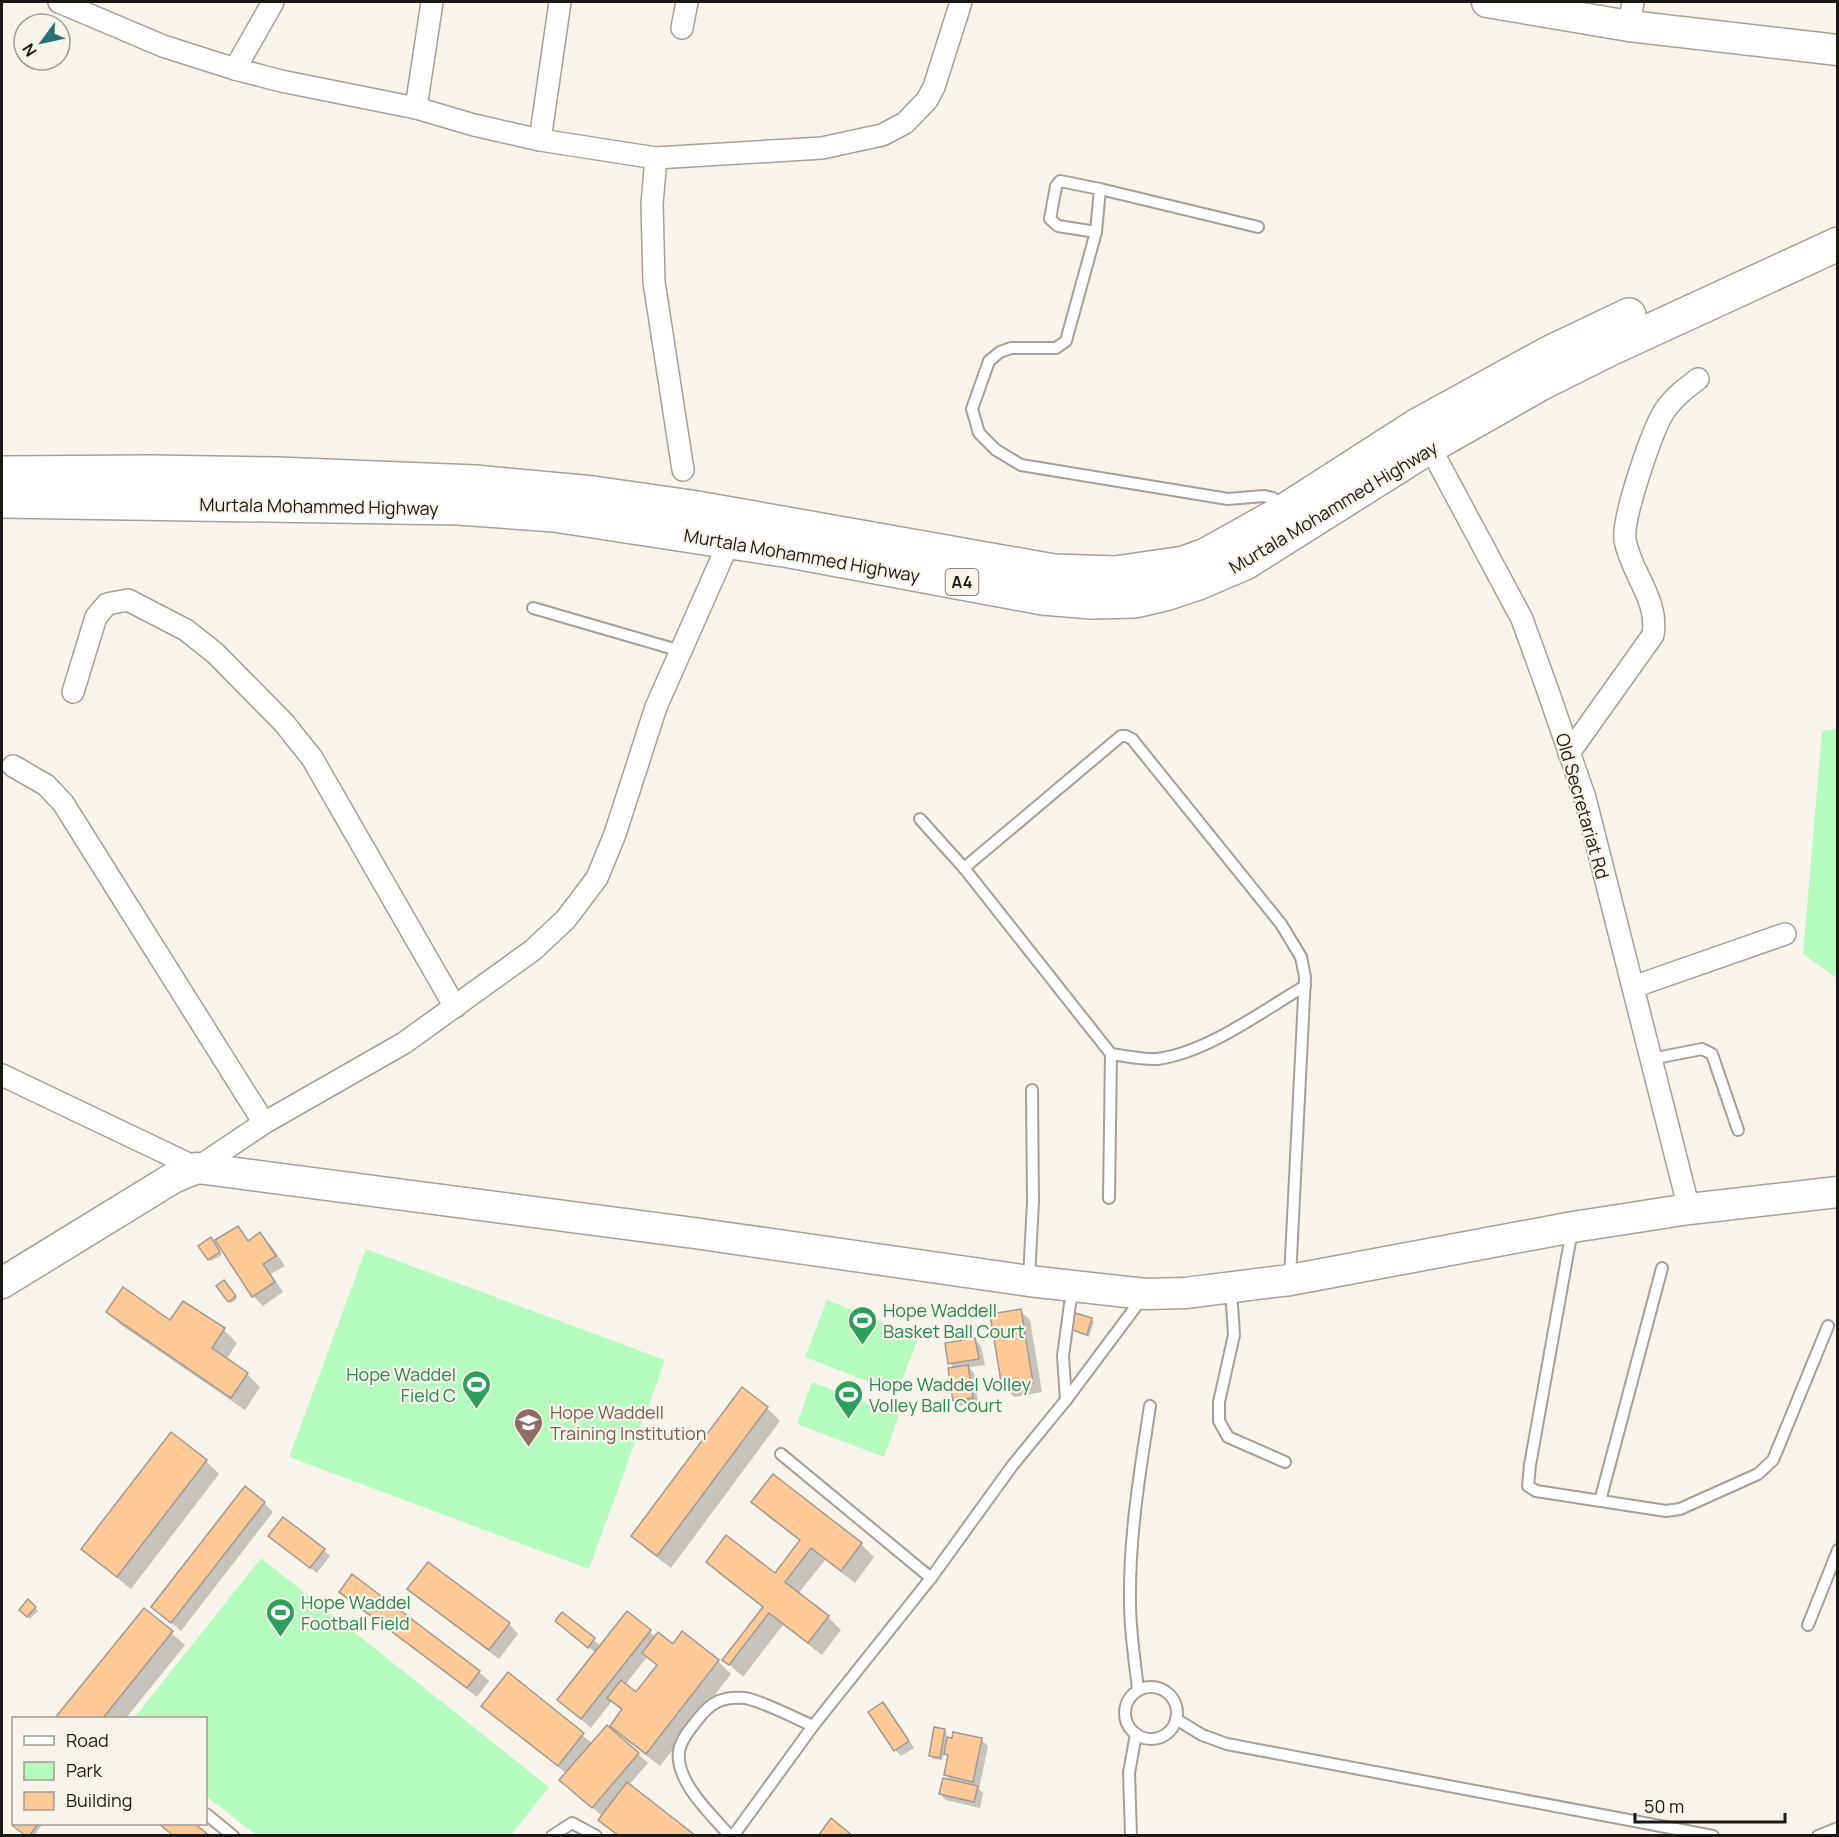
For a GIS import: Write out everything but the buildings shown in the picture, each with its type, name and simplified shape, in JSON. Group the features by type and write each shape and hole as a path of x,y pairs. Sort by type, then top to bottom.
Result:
{"highway":[{"name":"Murtala Mohammed Highway","path":"2,473 152,472 475,482 593,493 735,529 825,557 1043,598 1091,602 1135,601 1198,584 1245,563 1424,436 1549,353 1838,219"},
{"name":"Murtala Mohammed Highway","path":"2,501 459,508 735,529 1054,571 1115,573 1184,563 1206,555 1424,436 1838,244"}],"street":[{"path":"62,2 163,46 235,69 281,81 416,108 474,125 540,140 656,158 822,148 882,135 904,123 927,100 934,87 962,2"},
{"path":"235,69 273,2"},
{"path":"416,108 432,2"},
{"path":"540,140 560,2"},
{"path":"682,28 687,2"},
{"path":"1487,2 1631,14 1838,50"},
{"path":"656,158 652,204 654,282 683,470"},
{"path":"1569,753 1653,635 1652,603 1625,541 1625,522 1655,428 1666,408 1683,390 1698,380"},
{"name":"Old Secretariat Rd","path":"1424,436 1522,619 1585,798 1689,1209"},
{"path":"2,1283 173,1178 197,1168 264,1123 404,1043 534,950 566,919 597,878 615,834 656,707 735,529"},
{"path":"73,692 96,617 107,604 128,600 186,630 215,653 284,723 312,758 455,1007"},
{"path":"13,766 46,785 63,803 264,1123"},
{"path":"1633,987 1785,934"},
{"path":"2,1075 197,1168 694,1233 1029,1281 1145,1294 1231,1289 1573,1227 1689,1209 1838,1191"}],"lane":[{"path":"1096,231 1058,226 1050,219 1056,186 1060,181 1258,227"},
{"path":"1100,189 1096,231 1065,341 1056,348 1011,348 1000,352 989,361 972,409 979,433 996,450 1022,465 1228,499 1264,496 1273,498 1281,513"},
{"path":"533,608 681,651"},
{"path":"964,868 1121,736 1126,736 1132,739 1281,924 1301,957 1305,976 1290,1280"},
{"path":"920,819 964,868 1111,1054 1109,1198"},
{"path":"1111,1054 1155,1059 1177,1054 1211,1042 1305,986"},
{"path":"1651,1059 1702,1048 1708,1050 1712,1054 1737,1130"},
{"path":"1029,1281 1033,1202 1032,1090"},
{"path":"1573,1227 1530,1465 1528,1486 1536,1491 1666,1511 1680,1509 1758,1474 1773,1460 1828,1326"},
{"path":"1600,1501 1662,1268"},
{"path":"1066,1400 1063,1356 1070,1304 1076,1286"},
{"path":"1231,1289 1234,1335 1219,1402 1219,1421 1228,1437 1285,1462"},
{"path":"813,1726 748,1698 726,1698 707,1707 687,1733 679,1751 682,1771 692,1793 731,1836 813,1726 931,1578 1012,1466 1066,1400 1145,1294"},
{"path":"1138,1690 1130,1603 1132,1549 1136,1492 1150,1406"},
{"path":"781,1454 931,1578"},
{"path":"1808,1625 1838,1550"},
{"path":"1155,1687 1170,1695 1175,1702 1176,1719 1167,1733 1160,1737 1143,1738 1136,1734 1126,1720 1125,1711 1131,1696 1138,1690 1155,1687"},
{"path":"1176,1719 1202,1735 1227,1744 1644,1821 1713,1836"},
{"path":"1131,1836 1129,1773 1136,1734"},
{"path":"207,1815 233,1836"},
{"path":"552,1836 572,1823 596,1836"},
{"path":"1818,1836 1838,1828"}],"green space":[{"path":"1838,729 1837,978 1803,954 1822,731"},
{"name":"Hope Waddel Field C","path":"366,1249 665,1360 589,1569 289,1457"},
{"name":"Hope Waddell Basket Ball Court","path":"827,1300 919,1336 897,1393 805,1357"},
{"name":"Hope Waddel Volley Volley Ball Court","path":"812,1382 899,1415 884,1457 797,1424"},
{"name":"Hope Waddel Football Field","path":"261,1558 549,1787 511,1835 256,1835 207,1797 207,1717 135,1717"}],"place":[{"name":"Hope Waddell Basket Ball Court","path":"862,1346"},
{"name":"Hope Waddel Field C","path":"477,1410"},
{"name":"Hope Waddel Volley Volley Ball Court","path":"848,1420"},
{"name":"Hope Waddell Training Institution","path":"529,1448"},
{"name":"Hope Waddel Football Field","path":"280,1638"}]}
